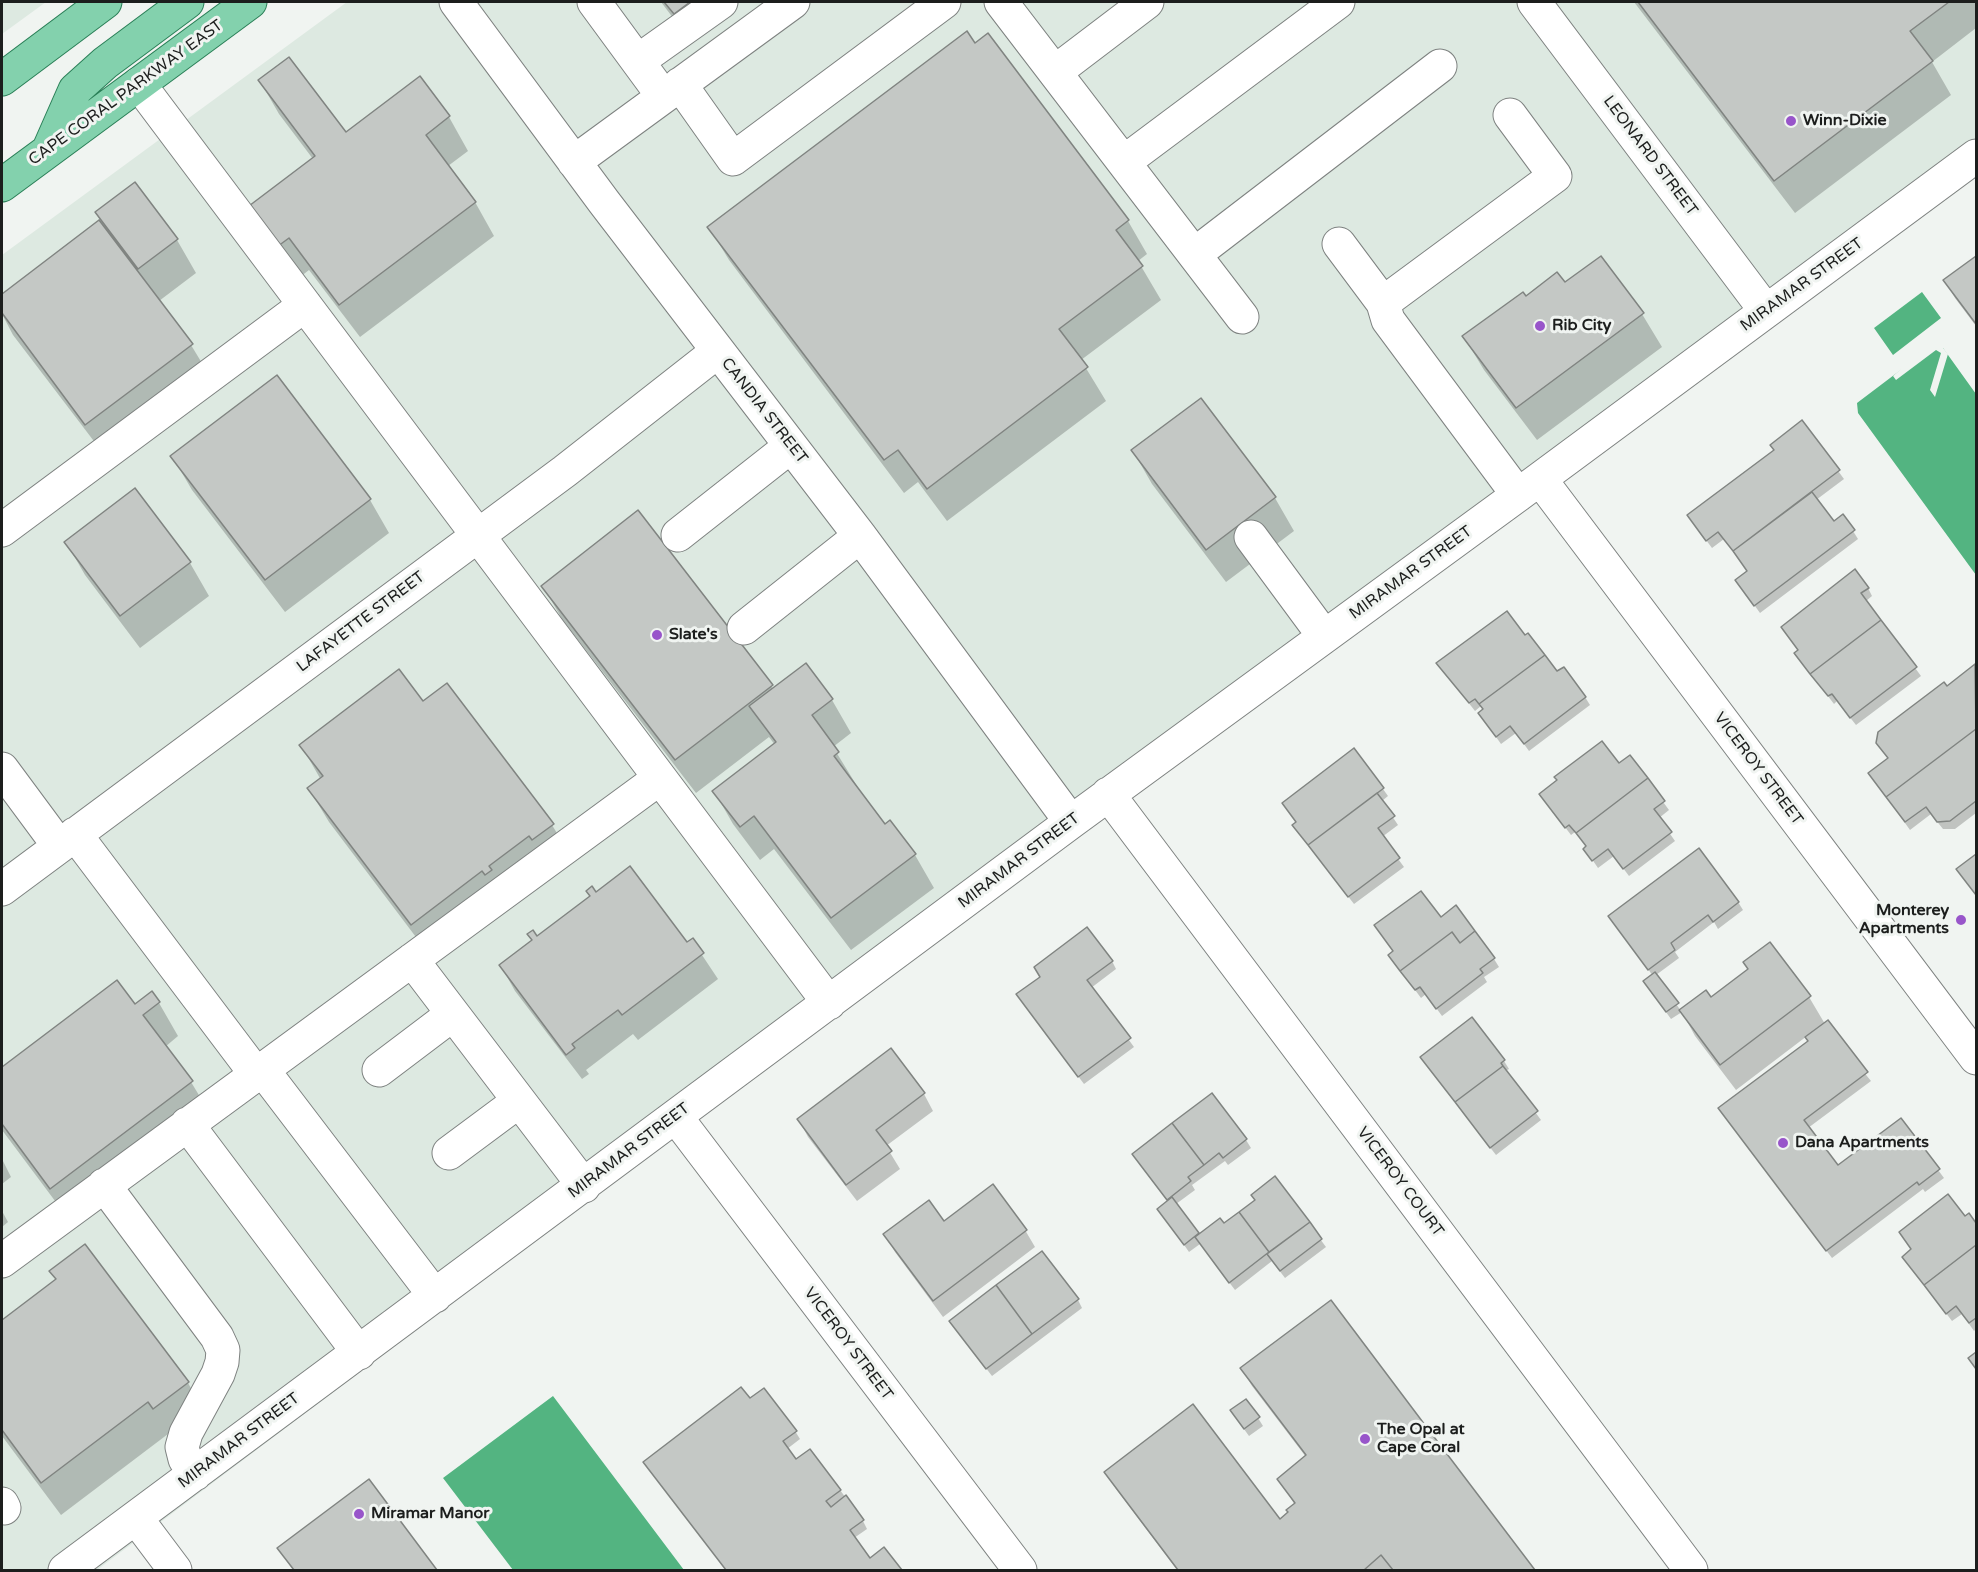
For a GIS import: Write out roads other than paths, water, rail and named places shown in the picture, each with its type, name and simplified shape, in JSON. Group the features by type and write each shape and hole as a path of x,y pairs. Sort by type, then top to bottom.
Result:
{"main road":[{"path":"2,79 105,2"},
{"path":"48,151 75,90 105,63 188,2"},
{"name":"CAPE CORAL PARKWAY EAST","path":"2,185 250,2"}],"street":[{"name":"CANDIA STREET","path":"456,2 574,162 860,536 1071,822"},
{"path":"594,2 638,61 672,90 733,159 944,2"},
{"path":"638,61 721,2"},
{"path":"574,162 793,2"},
{"path":"1001,2 1242,317"},
{"path":"1055,72 1147,2"},
{"path":"1124,162 1338,2"},
{"name":"LEONARD STREET","path":"1534,2 1766,311"},
{"path":"1195,255 1440,66"},
{"path":"139,84 829,1003"},
{"path":"1383,303 1555,176 1510,115"},
{"name":"MIRAMAR STREET","path":"65,1570 1108,794 1977,156"},
{"name":"VICEROY STREET","path":"1339,244 1383,303 1388,320 1529,487 1977,1058"},
{"path":"2,530 304,305"},
{"name":"LAFAYETTE STREET","path":"2,889 565,471 718,351"},
{"path":"678,535 791,446"},
{"path":"744,628 860,536"},
{"path":"1251,537 1324,636"},
{"path":"2,769 67,840 259,1072 435,1296"},
{"path":"2,1261 660,778"},
{"name":"VICEROY COURT","path":"1108,794 1691,1570"},
{"path":"412,960 584,1186"},
{"path":"379,1070 453,1014"},
{"path":"449,1153 519,1101"},
{"name":"VICEROY STREET","path":"676,1117 1020,1570"},
{"path":"187,1124 359,1353"},
{"path":"104,1185 217,1337 223,1350 218,1374 186,1433 182,1447 185,1459 195,1474"},
{"path":"136,1518 175,1570"}],"place":[{"name":"Winn-Dixie","path":"1791,121"},
{"name":"Rib City","path":"1540,326"},
{"name":"Slate's","path":"657,635"},
{"name":"Monterey Apartments","path":"1961,920"},
{"name":"Dana Apartments","path":"1783,1143"},
{"name":"The Opal at Cape Coral","path":"1365,1439"},
{"name":"Miramar Manor","path":"359,1514"}]}
